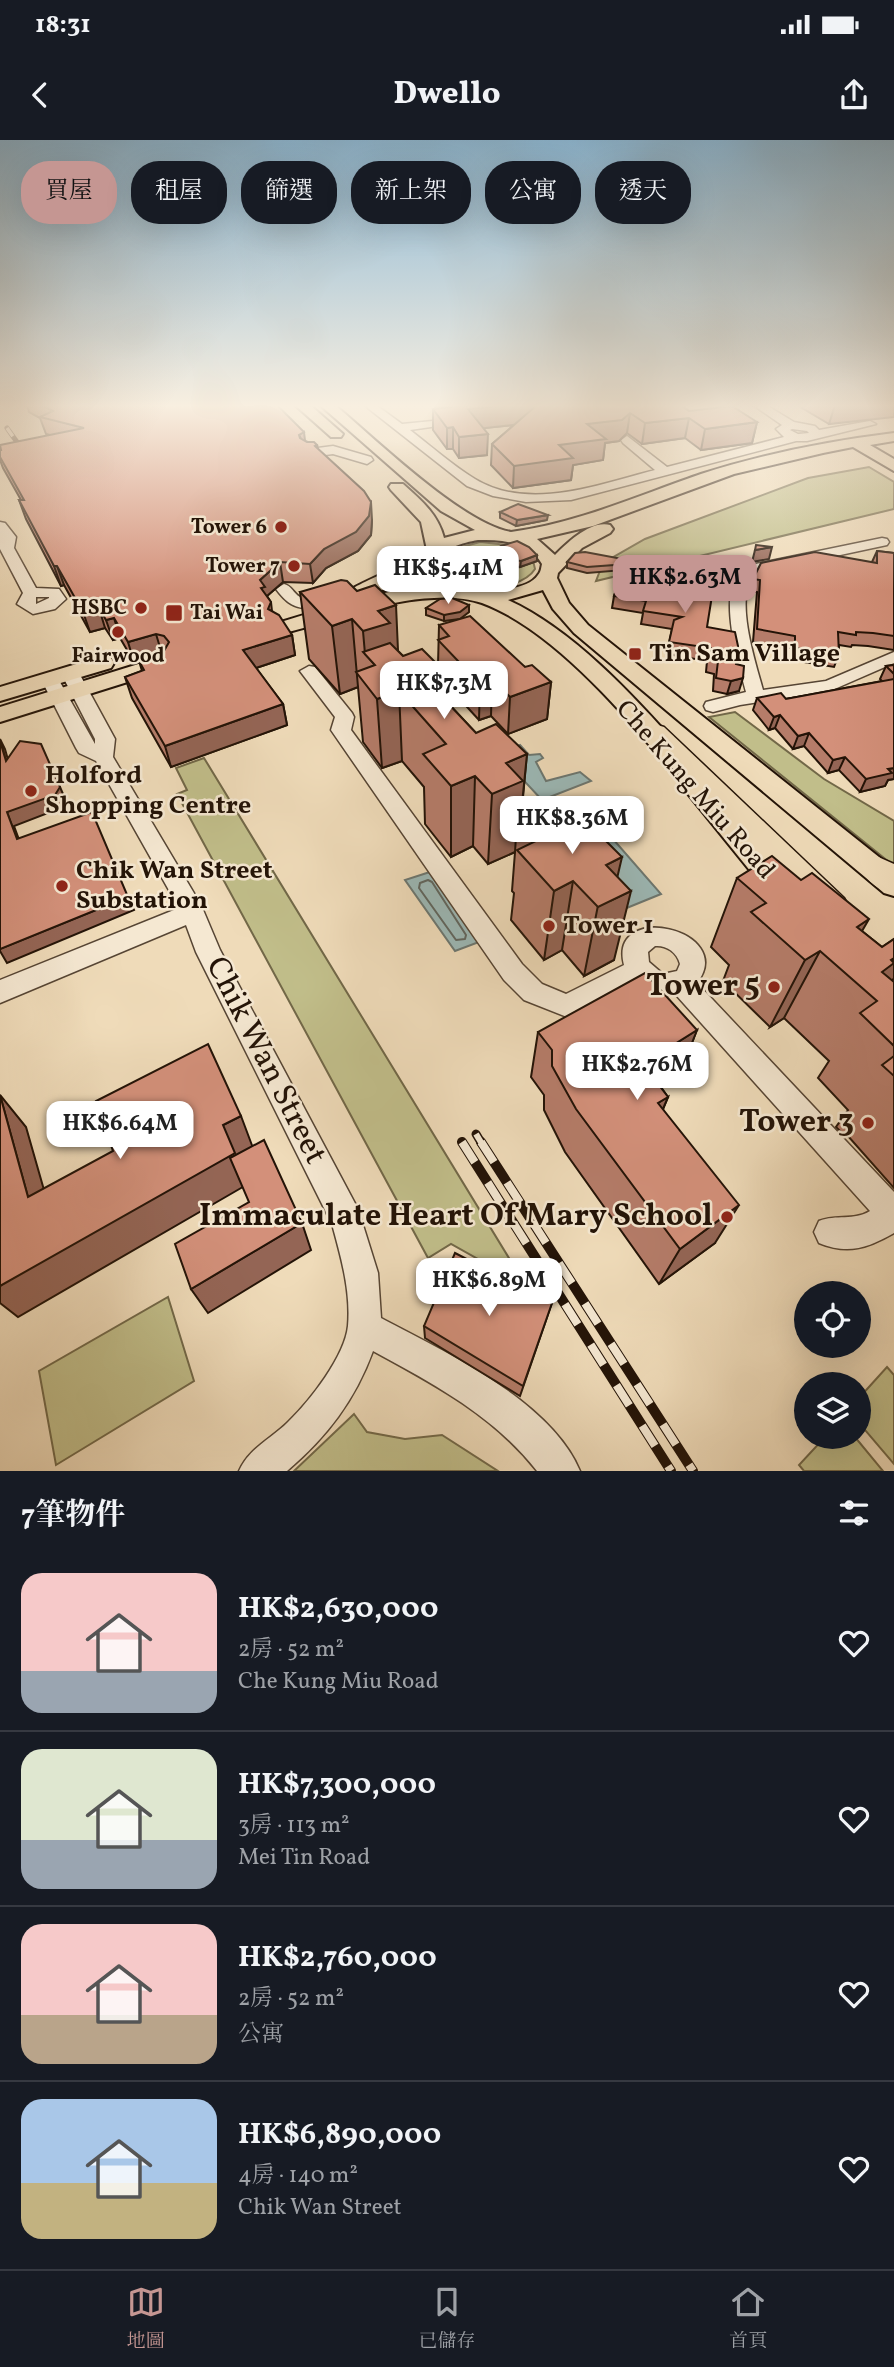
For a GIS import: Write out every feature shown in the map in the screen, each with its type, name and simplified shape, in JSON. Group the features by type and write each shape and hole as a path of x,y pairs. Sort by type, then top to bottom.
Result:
{"highway":[{"path":"654,733 840,932"}],"main road":[{"name":"Che Kung Miu Road","path":"375,467 414,502 435,529 430,569 436,579 506,604 542,629 654,733"},
{"name":"Che Kung Miu Road","path":"400,467 447,507 504,536 541,550 549,559 549,573 560,605 589,636 888,878"},
{"path":"766,467 718,474 562,531 461,538 389,580 306,604 278,620 400,595 437,592 521,593 549,573 567,551 587,538 683,498 747,476 794,467"},
{"path":"389,580 412,561 421,545 423,521 414,502"},
{"path":"0,694 65,684 156,656"},
{"path":"0,715 65,684"}],"street":[{"path":"451,467 472,483 507,495 537,498 571,496 677,467"},
{"path":"659,467 664,471"},
{"path":"0,526 9,537 3,547 31,593"},
{"path":"756,697 740,631 738,589 743,577 751,570 890,543"},
{"path":"284,589 293,600 306,604"},
{"path":"713,706 830,686 894,657"},
{"path":"309,671 351,715 341,730 513,972 534,992 567,1006 638,970"},
{"name":"Chik Wan Street","path":"65,684 86,748 103,757 193,912 208,952 347,1220 362,1273 365,1328 348,1372 327,1406 301,1434 258,1471"},
{"path":"0,992 193,912"},
{"path":"649,937 668,937 685,947 693,963 689,978 681,983 663,985 645,977 638,970 634,954 636,947 649,937"},
{"path":"681,983 894,1215 863,1233 830,1231"},
{"path":"365,1328 496,1402 534,1438 561,1471"}],"shaded area":[{"path":"869,467 894,482 894,509 596,581 603,563 645,539 808,478"},
{"path":"480,542 516,546 532,556 535,569 526,578 498,587 467,585 455,579 447,571 446,559 458,548"},
{"path":"735,712 824,779 894,821 894,866 709,717"},
{"path":"204,758 526,1286 451,1244 428,1258 177,794 187,790 176,768"},
{"path":"168,1297 194,1381 56,1465 39,1371"},
{"path":"887,1367 894,1375 894,1464 871,1437 871,1385"},
{"path":"354,1414 367,1432 405,1439 442,1435 498,1471 294,1471"},
{"path":"814,1449 865,1449 883,1471 804,1471 799,1465"}],"water":[{"path":"520,745 529,755 540,754 543,758 536,762 546,781 580,772 591,781 542,800 499,754"},
{"path":"592,815 661,894 612,914 542,836"},
{"path":"433,871 479,942 455,951 405,880"}],"building":[{"name":"Tai Wai","path":"6,467 338,467 364,491 371,502 369,516 356,532 324,549 310,564 280,562 260,580 265,587 261,588 271,602 268,609 279,615 292,635 243,650 283,704 165,746 125,677 144,670 138,659 164,651 169,642 164,636 156,634 128,642 114,618 106,620 99,608 83,612 57,566 54,566 19,500 24,500"},
{"path":"518,504 548,515 517,520 500,512"},
{"path":"517,541 537,555 521,561 503,559 485,570 469,570 455,561 471,553 490,554 501,546"},
{"path":"756,545 772,547 755,550"},
{"path":"877,551 894,553 894,636 838,632 839,654 795,648 795,636 757,629 760,580 753,579 761,563 815,552 877,563"},
{"path":"585,552 628,560 628,564 587,567 567,562 575,553"},
{"path":"623,570 714,583 707,627 735,632 738,646 736,664 744,666 743,678 731,681 716,678 718,661 709,660 711,648 669,642 674,620 682,617 643,611 646,601 614,596"},
{"path":"341,580 347,581 357,591 375,585 396,605 378,611 390,623 363,631 352,619 332,626 300,592"},
{"path":"452,598 469,605 460,612 444,615 426,608 440,599"},
{"path":"470,616 525,667 532,665 551,682 510,697 492,679 480,684 438,640 449,636 439,625"},
{"path":"390,643 403,656 422,649 447,674 427,681 476,733 496,724 527,754 506,763 523,781 492,794 475,776 451,786 423,754 446,744 399,691 377,699 356,672 375,665 363,652"},
{"path":"894,665 894,674 886,666"},
{"path":"894,679 894,768 888,769 892,773 866,779 845,757 833,760 809,733 798,736 780,715 774,717 757,698 781,693 786,699"},
{"name":"Chik Wan Street Substation","path":"0,741 6,761 20,741 41,744 60,787 55,795 7,812 17,839 92,812 128,897 0,949"},
{"path":"548,806 568,826 584,819 622,857 606,865 631,891 598,907 573,881 554,891 517,850 536,841 517,821"},
{"path":"772,856 801,880 812,873 869,919 857,927 882,947 894,939 894,958 891,960 894,963 882,972 894,982 894,1046 860,1013 877,1001 820,951 805,960 751,912 766,903 737,878"},
{"path":"645,973 697,1030 643,1064 668,1097 658,1103 739,1205 680,1249 576,1109 552,1066 552,1050 538,1032"},
{"path":"208,1044 241,1116 223,1125 235,1153 0,1286 0,1095 28,1197 113,1151 96,1101"},
{"path":"894,1056 894,1076 882,1065"},
{"path":"264,1140 302,1223 191,1289 175,1244 249,1202 230,1158"},
{"path":"455,1253 552,1303 523,1386 424,1326"}],"railway":[{"path":"476,1134 482,1144"},
{"path":"462,1142 671,1471"},
{"path":"481,1142 693,1471"}],"place":[{"name":"Tower 6","path":"281,527"},
{"name":"Tower 7","path":"294,566"},
{"name":"HSBC","path":"141,608"},
{"name":"Tai Wai","path":"174,613"},
{"name":"Fairwood","path":"118,632"},
{"name":"Tin Sam Village","path":"635,654"},
{"name":"Holford Shopping Centre","path":"31,791"},
{"name":"Chik Wan Street Substation","path":"62,886"},
{"name":"Tower 1","path":"549,926"},
{"name":"Tower 5","path":"774,987"},
{"name":"Tower 3","path":"868,1123"},
{"name":"Immaculate Heart Of Mary School","path":"727,1217"}]}
